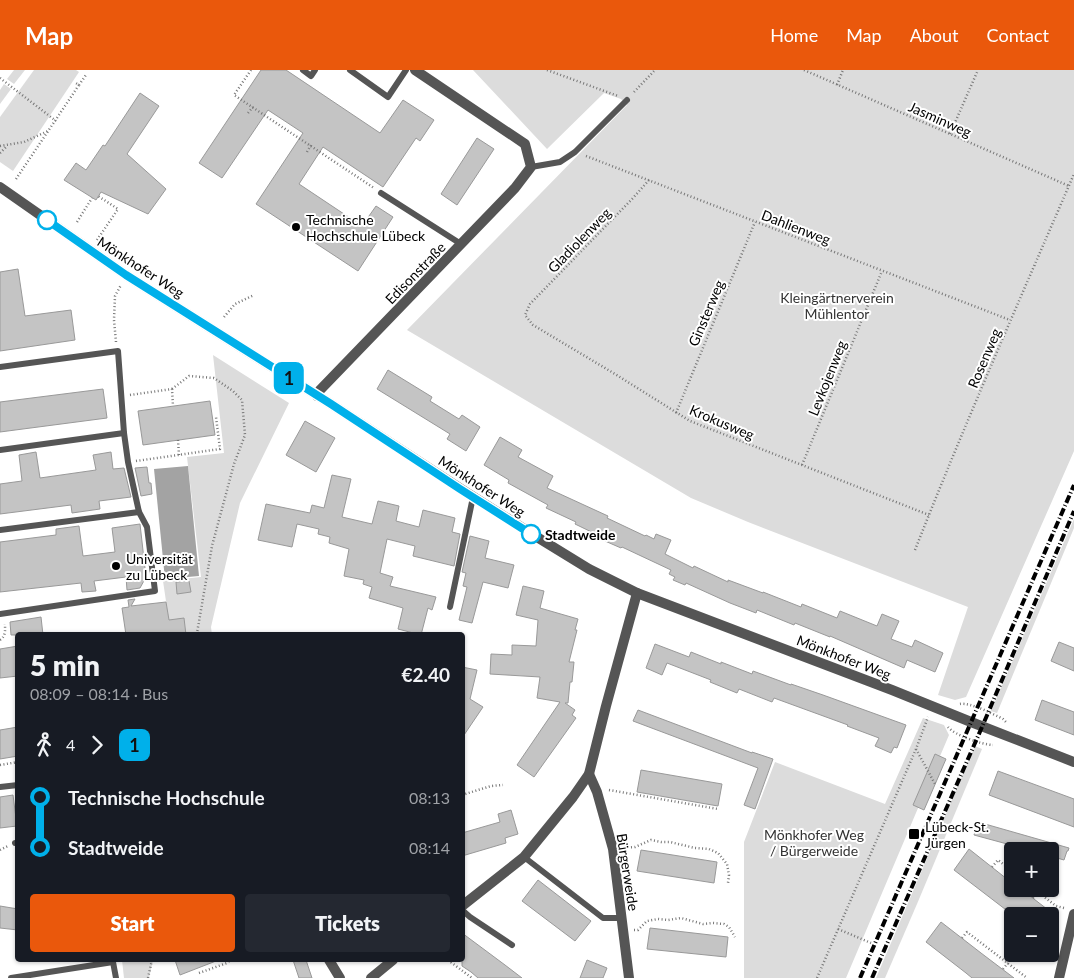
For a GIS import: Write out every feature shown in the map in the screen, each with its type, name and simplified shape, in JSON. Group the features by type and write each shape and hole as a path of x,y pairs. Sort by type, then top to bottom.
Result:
{"street":[{"path":"415,70 525,144 531,168"},
{"name":"Edisonstraße","path":"317,396 320,390 515,188 531,168"},
{"name":"Mönkhofer Weg","path":"0,188 126,275 589,569 637,593 1074,762"},
{"path":"465,906 524,857 573,797 589,774 637,593"},
{"name":"Bürgerweide","path":"589,774 597,792 613,849 629,978"},
{"path":"1059,978 1070,912"},
{"path":"330,962 340,978"},
{"path":"371,978 391,962"}],"lane":[{"path":"303,70 311,76 314,70"},
{"path":"350,70 388,97 406,70"},
{"path":"531,168 560,162 575,152 627,100"},
{"path":"381,193 460,244"},
{"path":"0,366 118,351 128,462 138,512 148,527 155,591 0,614"},
{"path":"0,450 124,433"},
{"path":"450,607 473,497"},
{"path":"0,530 138,512"},
{"path":"0,788 15,786"},
{"path":"524,857 603,918 621,918"},
{"path":"465,911 470,917 512,945"},
{"path":"11,978 113,962 116,978"}],"path":[{"path":"251,70 234,95 381,193"},
{"path":"547,70 627,100 655,70"},
{"name":"Jasminweg","path":"804,70 1069,186"},
{"path":"837,84 843,70"},
{"path":"950,134 978,70"},
{"path":"16,179 86,75"},
{"path":"0,78 56,121"},
{"path":"74,82 79,85"},
{"path":"248,113 253,107"},
{"path":"0,146 24,142 49,131"},
{"path":"0,153 7,146"},
{"path":"307,152 311,146"},
{"name":"Dahlienweg","path":"575,152 1010,320"},
{"name":"Rosenweg","path":"915,550 1010,320 1074,174"},
{"name":"Gladiolenweg","path":"525,315 530,304 649,180"},
{"path":"98,196 118,209 99,237"},
{"path":"77,222 92,198"},
{"name":"Ginsterweg","path":"676,413 755,222"},
{"name":"Levkojenweg","path":"802,465 882,271"},
{"path":"118,351 114,320 115,296 121,285"},
{"path":"224,316 235,304 254,295"},
{"name":"Krokusweg","path":"525,315 533,325 690,421 929,515"},
{"path":"121,396 172,390 189,376 214,378 233,391 242,400 245,436 234,464 212,546 196,632"},
{"path":"172,390 173,406"},
{"path":"128,462 220,449 216,417"},
{"path":"178,440 179,454"},
{"path":"0,640 6,632 5,624"},
{"path":"817,978 933,707"},
{"path":"916,749 935,784"},
{"path":"0,765 15,762"},
{"path":"465,794 491,786 503,785"},
{"path":"597,792 612,790 718,809"},
{"path":"613,849 635,847 651,840 709,849 718,853 728,864 730,875 728,883"},
{"path":"992,867 998,860 1004,865"},
{"path":"1044,897 1056,906 1070,912"},
{"path":"623,931 638,930 648,921 681,918 703,924 724,924 729,927 735,937"},
{"path":"838,929 871,943"},
{"path":"962,938 967,932 1027,978"},
{"path":"148,978 152,962"},
{"path":"199,974 228,962"},
{"path":"451,962 472,978"},
{"path":"1002,970 1008,963"}],"green space":[{"path":"14,70 25,70 14,84 7,79"},
{"path":"34,70 76,70 79,72 13,171 0,162 0,117"},
{"name":"Kleingärtnerverein Mühlentor","path":"473,70 1074,70 1074,451 966,697 955,700 938,695 968,607 691,498 407,330 627,105 621,99 604,93 547,149"},
{"path":"4,84 11,89 0,104 0,90"},
{"path":"213,355 289,403 240,503 211,627 212,632 171,632 163,581 201,577 187,457 224,453"},
{"path":"1074,519 1074,528 997,713 991,711"},
{"name":"Mönkhofer Weg / Bürgerweide","path":"923,718 944,725 949,735 846,978 744,978 744,842 775,762 885,804"},
{"path":"975,746 982,749 917,904 885,978 876,978"},
{"path":"122,962 153,962 149,978 124,978"}],"shaded area":[{"path":"188,466 199,576 165,579 154,469"}],"building":[{"path":"261,70 286,70 380,133 403,100 434,120 420,141 416,138 383,187 323,147 299,184 362,226 376,206 393,217 358,271 256,204 303,133 268,110 222,178 199,163"},
{"path":"140,93 159,106 127,154 166,189 148,214 101,192 96,200 64,180 76,163 86,170 103,145 105,146"},
{"path":"477,138 494,149 457,205 441,194"},
{"path":"18,269 25,316 71,310 75,340 0,351 0,272"},
{"path":"388,370 432,397 430,401 459,419 462,415 480,427 466,451 447,439 450,434 377,389"},
{"path":"103,389 107,418 0,432 0,402"},
{"path":"210,401 215,435 143,445 138,411"},
{"path":"305,421 335,438 316,472 286,455"},
{"path":"500,437 522,450 518,457 553,476 547,488 608,516 607,518 645,536 654,539 656,534 671,540 665,554 693,568 694,566 728,582 728,580 801,607 802,604 837,618 840,611 877,626 882,614 899,621 891,639 912,647 915,640 943,653 935,672 907,660 904,668 830,636 795,623 794,625 757,610 756,613 686,583 685,585 673,580 675,577 669,574 671,570 605,541 606,539 575,524 576,522 546,508 548,505 508,483 509,480 484,465"},
{"path":"36,452 40,478 96,470 93,455 111,452 113,469 124,468 131,497 99,501 100,509 72,513 71,505 0,514 0,484 22,481 19,455"},
{"path":"147,467 152,494 141,496 135,468"},
{"path":"332,475 351,479 342,517 372,524 378,501 399,506 396,521 419,527 423,510 455,518 452,532 460,534 454,566 413,556 415,546 387,539 380,573 393,577 390,586 436,597 432,610 428,608 422,632 410,632 398,629 403,608 369,598 372,587 363,584 364,580 344,576 349,549 329,543 330,537 318,534 319,529 297,524 292,547 258,540 266,504 310,513 312,505 324,508"},
{"path":"140,524 146,577 140,588 127,590 126,577 94,581 96,591 82,592 81,583 0,592 0,542 56,535 56,529 79,526 83,556 115,552 112,528"},
{"path":"470,536 489,541 485,558 514,565 508,588 483,582 472,623 459,620 467,587 463,586 466,573 462,572"},
{"path":"189,581 191,592 177,594 176,582"},
{"path":"523,586 544,591 540,608 578,619 569,662 574,662 572,682 570,682 568,703 565,703 575,710 572,715 576,718 534,777 517,765 560,702 537,698 540,677 490,674 491,654 512,655 512,645 536,646 538,620 516,615"},
{"path":"135,599 131,606 166,602 169,620 184,618 186,632 126,632 122,608 129,607 128,600"},
{"path":"41,617 43,632 15,632 15,635 11,635 10,622"},
{"path":"1059,642 1074,648 1074,671 1051,661"},
{"path":"655,644 689,657 691,652 752,674 753,671 906,725 897,748 894,747 891,753 875,746 879,738 774,698 772,702 739,689 737,693 710,682 711,680 667,663 662,675 646,668"},
{"path":"15,646 15,676 0,678 0,649"},
{"path":"465,668 477,670 470,699 483,707 465,734"},
{"path":"1042,700 1074,712 1074,735 1035,720"},
{"path":"638,710 752,753 773,759 755,809 744,805 758,768 633,721"},
{"path":"15,728 15,756 0,759 0,730"},
{"path":"935,754 946,759 924,810 913,805"},
{"path":"641,770 722,784 718,806 637,792"},
{"path":"998,771 1074,799 1074,827 989,795"},
{"path":"13,795 15,826 0,828 0,797"},
{"path":"511,810 518,834 505,838 506,843 465,855 465,832 500,822 498,814"},
{"path":"978,822 1048,842 1004,843 974,835"},
{"path":"1059,845 1069,848 1064,860 1059,859"},
{"path":"969,849 1004,877 1004,897 1031,897 1044,907 1004,908 954,870"},
{"path":"641,850 717,862 714,883 637,871"},
{"path":"538,880 591,921 575,941 522,901"},
{"path":"0,906 15,908 15,930 0,928"},
{"path":"941,922 1014,978 972,978 926,942"},
{"path":"650,928 728,937 726,957 647,949"},
{"path":"465,935 522,978 478,978 462,966 462,962 465,962"},
{"path":"587,960 607,968 603,978 580,978"},
{"path":"176,962 213,962 180,975"},
{"path":"294,962 307,962 312,978 299,978"}],"railway":[{"path":"860,978 1074,485"},
{"path":"872,978 1074,511"}],"bus line":[{"name":"1","path":"47,220 126,275 331,404 531,534"}],"place":[{"name":"Technische Hochschule Lübeck","path":"296,227"},
{"name":"Stadtweide","path":"531,534"},
{"name":"Universität zu Lübeck","path":"116,566"},
{"name":"Lübeck-St. Jürgen","path":"914,834"}]}
